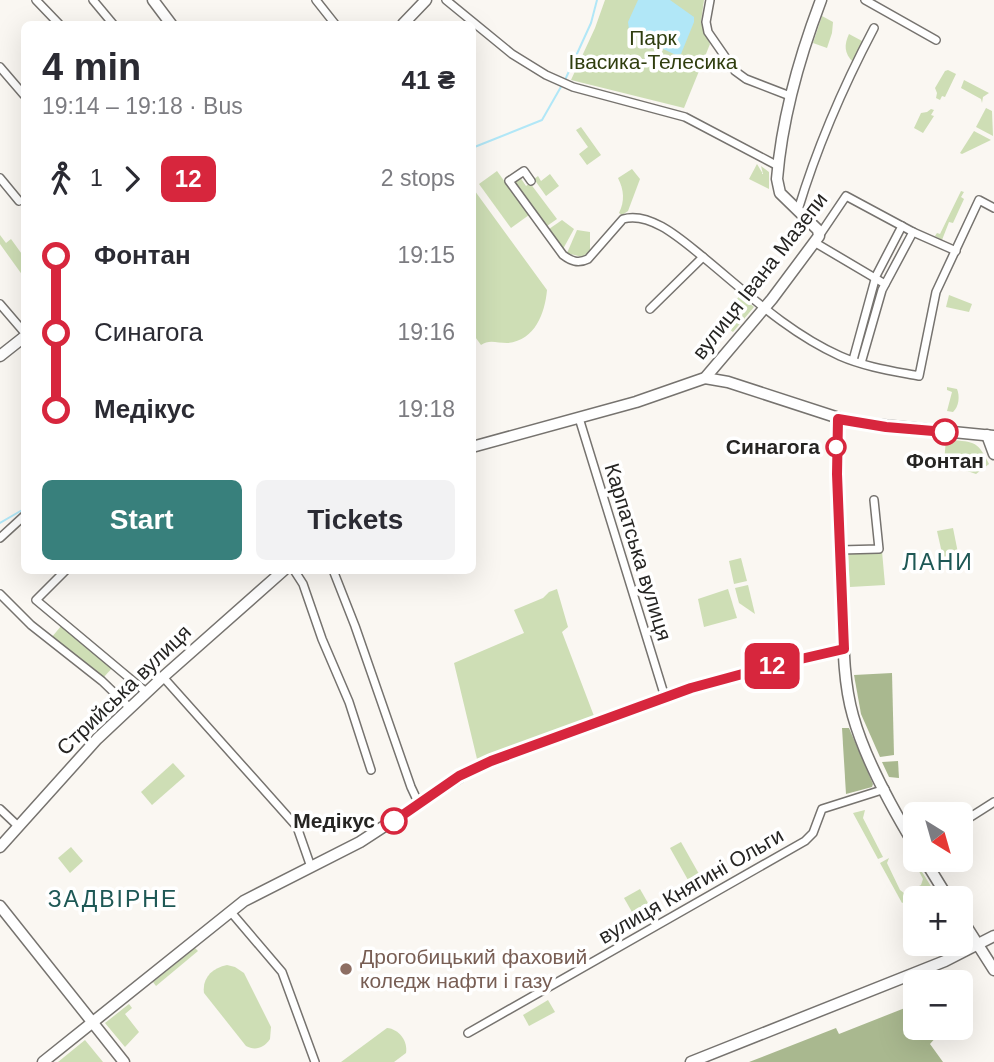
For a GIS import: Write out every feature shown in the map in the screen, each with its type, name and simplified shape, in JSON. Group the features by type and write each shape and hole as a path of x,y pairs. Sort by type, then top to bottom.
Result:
{"main road":[{"path":"153,0 170,21"},
{"path":"406,21 426,0"},
{"path":"816,239 818,230 778,190 778,166 798,65 821,0"},
{"name":"вулиця Івана Мазепи","path":"705,379 816,239"},
{"path":"0,356 21,338"},
{"path":"476,446 658,396 705,379 728,382 838,419 886,427 991,436 994,454"},
{"path":"838,419 837,474 844,649 850,702 855,722 903,823"},
{"name":"Стрийська вулиця","path":"0,847 67,771 146,692 279,574"},
{"path":"43,1062 230,911 255,894 360,842 476,767 665,697 779,664 844,649"},
{"path":"0,906 124,1062"},
{"path":"973,936 994,970"},
{"path":"691,1062 934,966 994,936"}],"street":[{"path":"36,0 56,21"},
{"path":"93,0 110,21"},
{"path":"316,0 333,21"},
{"path":"446,0 472,21"},
{"path":"710,0 706,22 708,32 735,72 790,96"},
{"path":"865,0 936,40"},
{"path":"476,24 514,55 558,80 685,117 778,166"},
{"path":"798,210 828,122 874,29"},
{"path":"1,71 21,92"},
{"path":"531,181 524,171 509,181 563,255 570,260 588,259 623,219 630,216 645,219 664,228 703,257 763,309 800,334 857,361 919,376 936,292 979,200 994,208"},
{"path":"0,178 19,201"},
{"name":"вулиця Івана Мазепи","path":"816,239 846,196 902,226"},
{"path":"857,361 874,280 902,226 956,251"},
{"path":"857,361 885,284 913,232"},
{"path":"816,239 874,280 885,284"},
{"path":"650,309 703,257"},
{"path":"0,304 21,331"},
{"name":"Карпатська вулиця","path":"579,418 665,697"},
{"path":"840,550 879,549 874,500"},
{"path":"0,538 21,519"},
{"path":"62,574 36,600 146,692"},
{"path":"296,574 303,584 322,639 349,702 371,770"},
{"path":"335,574 419,804"},
{"path":"0,594 19,615 102,681 130,708"},
{"path":"163,677 298,827 311,867"},
{"name":"вулиця Княгині Ольги","path":"468,1033 805,841 813,833 822,809 885,789"},
{"path":"973,815 994,802"},
{"path":"0,809 18,826"},
{"path":"230,911 282,972 315,1062"}],"green space":[{"name":"Парк Івасика-Телесика","path":"605,0 704,0 701,22 710,44 684,108 571,80"},
{"path":"822,16 833,22 827,48 813,43"},
{"path":"849,34 864,42 853,62 846,49"},
{"path":"948,70 956,74 945,97 942,96 940,100 936,98 935,88"},
{"path":"964,80 989,93 983,97 982,103 981,99 961,88"},
{"path":"986,108 992,111 993,136 976,127"},
{"path":"934,110 931,115 934,116 923,133 914,128 921,113"},
{"path":"581,127 601,155 587,165 579,154 588,147 576,130"},
{"path":"974,131 991,140 960,153"},
{"path":"757,164 763,174 761,166 769,172 769,189 749,179"},
{"path":"632,169 640,179 628,211 622,215 619,213 623,191 618,178"},
{"path":"497,171 529,215 511,228 479,184"},
{"path":"550,174 559,186 546,196 534,179 538,176 541,181"},
{"path":"520,177 526,186 530,183 557,219 547,226 514,181"},
{"path":"961,191 964,192 961,197 964,199 953,223 949,222 942,240 935,236 940,234"},
{"path":"476,192 547,290 541,316 525,337 507,343 490,342 481,345 476,338"},
{"path":"562,220 574,229 563,249 549,229"},
{"path":"577,230 590,232 590,251 582,257 567,253"},
{"path":"0,235 6,243 11,239 21,253 21,273 0,244"},
{"path":"740,295 754,307 733,332 729,329 747,308 737,299"},
{"path":"949,295 972,304 969,312 946,307"},
{"path":"947,387 957,389 958,392 958,404 953,412 947,411 952,392 947,390"},
{"path":"946,439 973,443 981,450 989,464 976,474 944,463"},
{"path":"953,528 959,558 944,562 937,531"},
{"path":"882,551 885,585 850,587 848,553"},
{"path":"741,558 747,581 734,584 729,561"},
{"path":"748,585 755,614 739,603 735,588"},
{"path":"557,589 568,627 562,632 594,716 477,759 454,663 524,633 514,610"},
{"path":"728,589 737,618 704,627 698,599"},
{"path":"62,625 114,666 103,678 51,638"},
{"path":"892,673 894,755 880,757 861,714 854,675"},
{"path":"842,728 849,728 872,787 846,794"},
{"path":"898,761 899,778 889,777 882,762"},
{"path":"173,763 185,776 152,805 141,792"},
{"path":"865,810 863,818 883,857 878,859 853,813"},
{"path":"681,842 699,874 688,880 670,848"},
{"path":"71,847 83,861 70,873 58,858"},
{"path":"889,858 887,863 903,892 903,902 902,903 880,863"},
{"path":"919,872 931,886 919,886 923,879"},
{"path":"640,889 656,917 640,926 624,898"},
{"path":"195,948 198,951 156,986 153,982"},
{"path":"227,965 244,973 271,1027 270,1039 259,1048 246,1046 204,993 209,974"},
{"path":"548,1000 555,1012 529,1026 523,1015"},
{"path":"129,1004 132,1008 125,1014 139,1032 125,1047 105,1023"},
{"path":"903,1009 903,1040 934,1040 930,1044 943,1062 749,1062 836,1028 839,1034"},
{"path":"387,1028 399,1033 406,1044 406,1053 394,1062 341,1062"},
{"path":"85,1040 103,1062 58,1062"}],"water":[{"path":"638,0 670,0 694,17 681,54 676,55 629,30 628,22"}],"waterway":[{"path":"565,80 591,23 597,0"},
{"path":"476,146 542,120 562,85"},
{"path":"0,523 21,511"}],"bus line":[{"name":"12","path":"394,821 459,776 491,761 691,688 844,649 836,436 838,419 886,427 945,432"}],"place":[{"name":"Фонтан","path":"945,432"},
{"name":"Синагога","path":"836,447"},
{"name":"Медікус","path":"394,821"},
{"name":"Дрогобицький фаховий коледж нафти і газу","path":"346,969"}],"district":[{"name":"ЛАНИ","path":"938,562"},
{"name":"ЗАДВІРНЕ","path":"113,899"}]}
